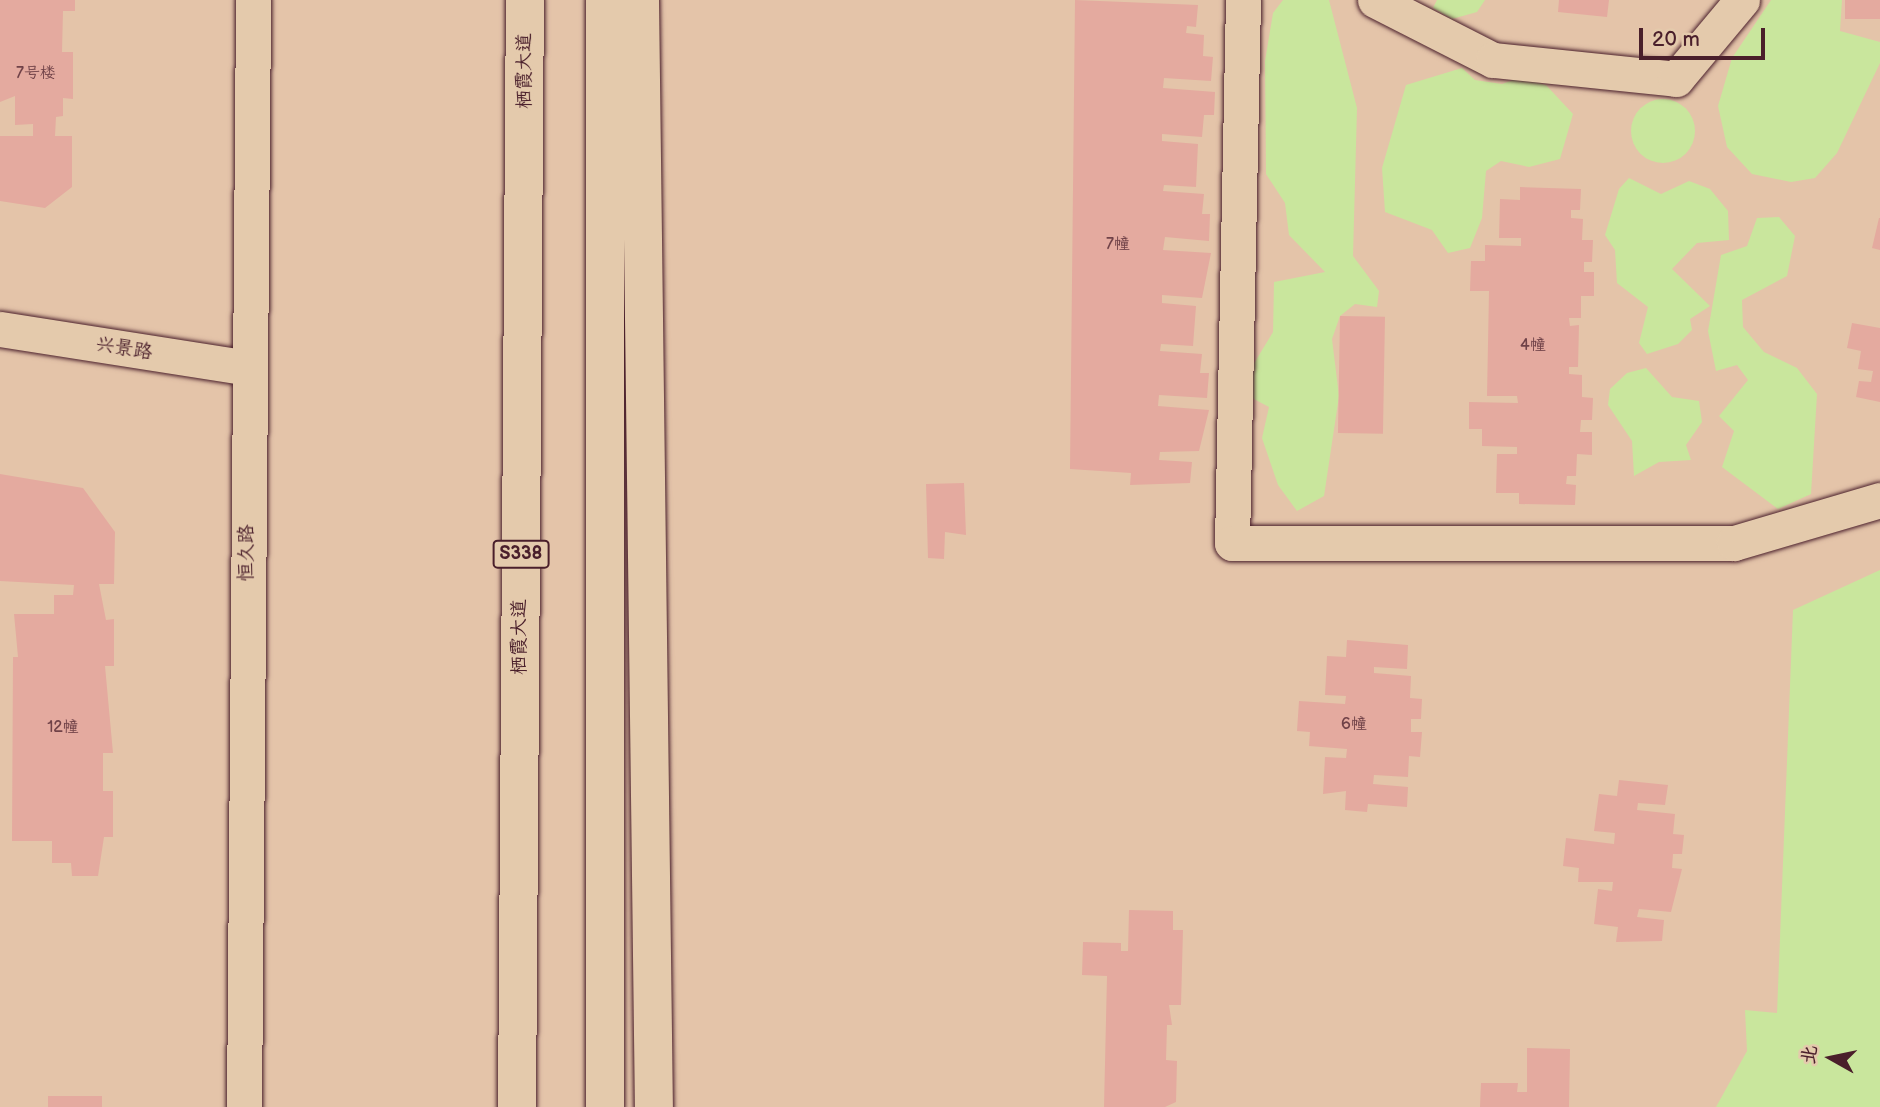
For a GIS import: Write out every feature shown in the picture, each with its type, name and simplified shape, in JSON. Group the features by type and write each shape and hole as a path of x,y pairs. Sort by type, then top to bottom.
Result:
{"main road":[{"name":"栖霞大道","path":"517,1107 525,0"},
{"path":"605,1107 606,0"},
{"path":"640,0 654,1107"}],"street":[{"name":"恒久路","path":"244,1107 253,0"},
{"path":"1243,0 1232,543 1734,543 1880,500"},
{"path":"1375,0 1493,60 1676,79 1742,0"},
{"name":"兴景路","path":"0,329 248,368"}],"green space":[{"path":"1283,0 1329,0 1357,108 1353,256 1379,291 1377,307 1355,304 1340,316 1332,339 1339,396 1324,496 1297,511 1278,485 1262,438 1269,407 1252,398 1250,370 1273,332 1274,282 1325,272 1289,235 1285,203 1266,174 1265,61 1273,13"},
{"path":"1437,0 1485,0 1477,12 1452,19 1433,8"},
{"path":"1771,0 1842,0 1840,31 1880,42 1880,63 1837,153 1815,178 1791,182 1752,174 1727,147 1718,106 1732,58"},
{"path":"1462,68 1475,80 1502,84 1521,77 1546,85 1573,114 1560,159 1529,167 1501,161 1486,171 1482,218 1470,248 1448,253 1432,230 1385,212 1382,168 1406,85"},
{"path":"1663,99 1675,101 1686,108 1693,119 1693,143 1686,154 1675,161 1663,163 1651,161 1640,154 1633,143 1631,131 1633,119 1640,108 1651,101"},
{"path":"1629,178 1661,194 1689,181 1710,189 1728,211 1729,240 1697,243 1672,269 1710,306 1690,319 1692,330 1678,344 1647,354 1639,343 1648,307 1617,283 1615,250 1605,235 1619,189"},
{"path":"1779,217 1795,236 1787,276 1742,300 1743,327 1764,352 1797,368 1817,394 1811,494 1778,509 1722,467 1734,431 1719,416 1748,380 1737,365 1716,371 1708,331 1721,255 1747,246 1757,218"},
{"path":"1646,368 1672,397 1699,401 1702,422 1686,445 1691,460 1659,462 1634,476 1632,441 1608,405 1610,389 1627,373"},
{"path":"1880,570 1880,1107 1716,1107 1747,1051 1745,1010 1777,1013 1793,610"}],"building":[{"path":"0,0 75,0 75,11 63,11 62,52 73,52 73,99 63,98 63,116 56,117 55,136 72,136 72,187 45,208 0,201 0,136 33,136 33,124 15,125 15,96 0,102"},
{"path":"1075,0 1198,5 1196,27 1187,26 1186,33 1204,35 1203,56 1213,57 1211,81 1164,78 1163,88 1215,92 1214,115 1204,115 1202,137 1162,134 1162,141 1198,144 1196,187 1164,185 1163,191 1204,194 1202,214 1210,214 1209,241 1165,237 1163,250 1211,253 1202,298 1162,295 1162,303 1196,306 1193,346 1161,344 1160,351 1202,354 1200,373 1209,373 1207,398 1159,395 1158,406 1209,410 1199,451 1160,452 1159,460 1192,462 1190,483 1130,485 1131,473 1070,469"},
{"path":"1559,0 1609,0 1607,17 1558,12"},
{"path":"1845,0 1880,0 1880,19 1845,19"},
{"path":"1520,187 1581,189 1580,210 1571,210 1571,218 1583,219 1582,240 1593,240 1592,262 1584,262 1584,272 1594,272 1594,296 1581,296 1581,318 1569,318 1570,326 1579,325 1578,367 1569,367 1569,374 1582,375 1582,397 1593,398 1592,420 1581,420 1580,432 1592,432 1592,455 1577,454 1576,476 1567,476 1566,484 1576,485 1575,505 1519,504 1519,493 1496,493 1497,454 1517,454 1517,447 1482,446 1482,429 1469,429 1469,402 1518,403 1517,396 1487,396 1489,291 1470,291 1471,261 1485,261 1485,245 1521,246 1521,238 1499,238 1500,199 1520,200"},
{"path":"1880,218 1880,250 1872,248"},
{"path":"1340,316 1385,317 1383,434 1338,433"},
{"path":"1852,323 1880,328 1880,402 1856,397 1859,381 1871,382 1873,371 1858,369 1861,351 1847,348"},
{"path":"0,474 83,488 115,532 114,584 99,584 106,620 114,619 114,666 105,666 113,753 103,753 103,791 113,791 113,837 104,837 98,876 72,876 71,863 52,863 52,841 12,841 13,657 18,657 14,614 54,614 54,595 73,595 74,585 0,581"},
{"path":"964,483 966,535 945,532 944,559 928,558 926,484"},
{"path":"1347,640 1408,645 1407,669 1374,667 1374,673 1411,676 1410,698 1422,699 1421,719 1411,719 1411,732 1422,732 1420,757 1409,756 1408,777 1374,775 1373,784 1408,787 1407,807 1368,804 1367,812 1345,810 1346,791 1323,794 1325,757 1346,758 1347,749 1309,746 1310,732 1297,731 1299,701 1345,704 1346,696 1325,695 1327,656 1346,657"},
{"path":"1619,780 1668,785 1665,805 1638,803 1637,810 1675,814 1673,834 1684,835 1682,854 1673,854 1672,868 1682,869 1671,912 1639,909 1637,917 1664,920 1662,941 1616,942 1618,927 1594,924 1598,889 1612,891 1613,882 1578,882 1579,868 1563,866 1566,838 1614,844 1615,833 1594,831 1599,794 1617,796"},
{"path":"1129,910 1173,911 1173,930 1183,930 1181,1005 1169,1005 1172,1025 1167,1025 1166,1060 1177,1061 1176,1102 1165,1107 1104,1107 1107,976 1082,975 1083,942 1121,943 1121,951 1128,951"},
{"path":"1527,1048 1570,1049 1569,1107 1480,1107 1481,1083 1518,1083 1517,1092 1527,1092"},
{"path":"48,1096 102,1096 102,1107 48,1107"}]}
